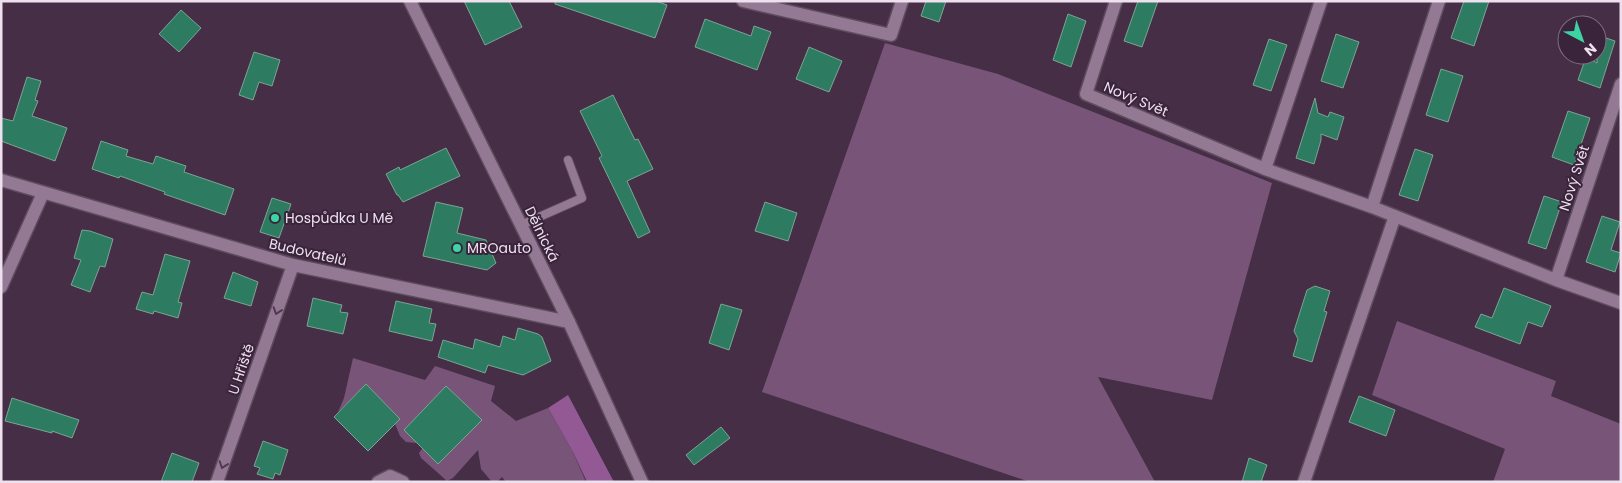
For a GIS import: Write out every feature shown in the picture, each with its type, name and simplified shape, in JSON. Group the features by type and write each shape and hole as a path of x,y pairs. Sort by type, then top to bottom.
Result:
{"street":[{"name":"Dělnická","path":"410,1 569,322 642,482"},
{"path":"743,1 891,35 902,1"},
{"name":"Nový Svět","path":"1116,1 1086,94 1264,169 1372,207 1556,280 1621,303"},
{"path":"1264,169 1321,1"},
{"path":"1372,207 1439,1"},
{"name":"Nový Svět","path":"1556,280 1621,84"},
{"name":"Budovatelů","path":"1,180 43,194 293,265 569,322"},
{"path":"1,286 43,194"},
{"path":"1304,482 1395,216"},
{"name":"U Hřiště","path":"217,482 293,265"},
{"path":"378,482 390,476 403,482"}],"lane":[{"path":"521,225 582,198 568,160"}],"shaded area":[{"path":"885,43 998,74 1272,183 1212,400 1098,377 1155,482 1030,482 762,392"},
{"path":"1397,321 1556,381 1551,396 1621,424 1621,482 1493,482 1505,449 1372,395"},
{"path":"353,358 425,380 435,366 495,386 491,401 516,421 548,408 573,452 586,482 506,482 502,477 497,482 492,482 481,469 478,450 453,478 447,481 421,458 419,453 424,446 418,441 416,443 406,442 400,436 395,424 400,419 366,385 338,412 344,398"},
{"path":"568,395 614,482 587,482 573,452 548,408"}],"building":[{"path":"464,1 509,1 522,27 485,45"},
{"path":"555,1 656,1 667,5 655,38 555,4"},
{"path":"926,1 946,1 939,22 921,16"},
{"path":"1138,1 1158,1 1142,47 1124,41"},
{"path":"1464,1 1489,1 1474,46 1451,38"},
{"path":"181,10 201,28 179,52 159,34"},
{"path":"1068,14 1086,21 1071,67 1053,60"},
{"path":"705,19 751,36 754,26 771,32 757,70 695,47"},
{"path":"1336,34 1359,42 1343,88 1321,81"},
{"path":"1607,38 1615,41 1600,88 1578,80 1583,65 1607,65"},
{"path":"1269,39 1287,45 1271,91 1253,85"},
{"path":"809,47 842,61 829,92 796,79"},
{"path":"254,52 280,60 272,86 259,82 253,100 239,95"},
{"path":"1441,69 1463,76 1448,122 1426,115"},
{"path":"27,77 41,81 35,100 38,101 32,116 67,128 55,161 1,141 1,118 13,121"},
{"path":"613,95 635,140 638,139 653,169 627,181 650,232 638,238 599,158 602,156 580,111"},
{"path":"1315,98 1318,113 1328,117 1330,112 1344,117 1337,140 1321,134 1314,164 1296,158"},
{"path":"1568,111 1590,118 1574,165 1552,157"},
{"path":"101,141 128,150 126,156 153,164 156,156 186,166 184,172 234,189 225,215 164,194 165,192 120,176 119,178 92,169"},
{"path":"446,148 460,176 403,202 386,174 399,167 400,170"},
{"path":"1415,149 1433,155 1418,201 1399,195"},
{"path":"1544,196 1562,202 1546,249 1528,243"},
{"name":"Hospůdka U Mě","path":"272,198 291,204 279,238 260,232"},
{"name":"MROauto","path":"436,202 463,208 457,233 486,240 496,263 487,270 423,256"},
{"path":"765,202 797,213 788,241 755,231"},
{"path":"1602,216 1620,222 1611,250 1621,253 1615,272 1586,262"},
{"path":"82,230 113,239 105,267 100,266 90,292 71,285 81,260 74,258"},
{"path":"165,254 190,261 178,302 182,303 178,318 154,311 153,314 136,309 142,292 153,295"},
{"path":"233,272 258,282 251,306 224,298"},
{"path":"1315,286 1330,291 1324,311 1327,312 1312,362 1293,356 1298,339 1294,331 1307,290"},
{"path":"1504,288 1551,306 1542,327 1528,322 1520,344 1475,327 1481,314 1492,318"},
{"path":"313,298 342,305 340,312 348,313 343,334 307,326"},
{"path":"396,301 432,309 429,323 436,324 432,341 389,331"},
{"path":"721,304 742,310 729,350 709,343"},
{"path":"518,328 542,337 551,361 523,375 488,365 485,373 438,357 443,340 473,349 475,339 500,347 503,336 515,340"},
{"path":"366,384 400,419 368,451 334,417"},
{"path":"446,386 482,420 438,464 404,430"},
{"path":"1359,396 1395,410 1386,436 1349,422"},
{"path":"12,398 79,420 72,438 52,431 52,433 5,421"},
{"path":"721,427 730,438 694,465 686,455"},
{"path":"263,441 288,450 280,475 275,473 273,479 257,474 260,468 254,466"},
{"path":"172,453 199,463 192,482 161,482"},
{"path":"1249,458 1267,465 1261,482 1242,482"}],"place":[{"name":"Hospůdka U Mě","path":"275,218"},
{"name":"MROauto","path":"457,248"}]}
